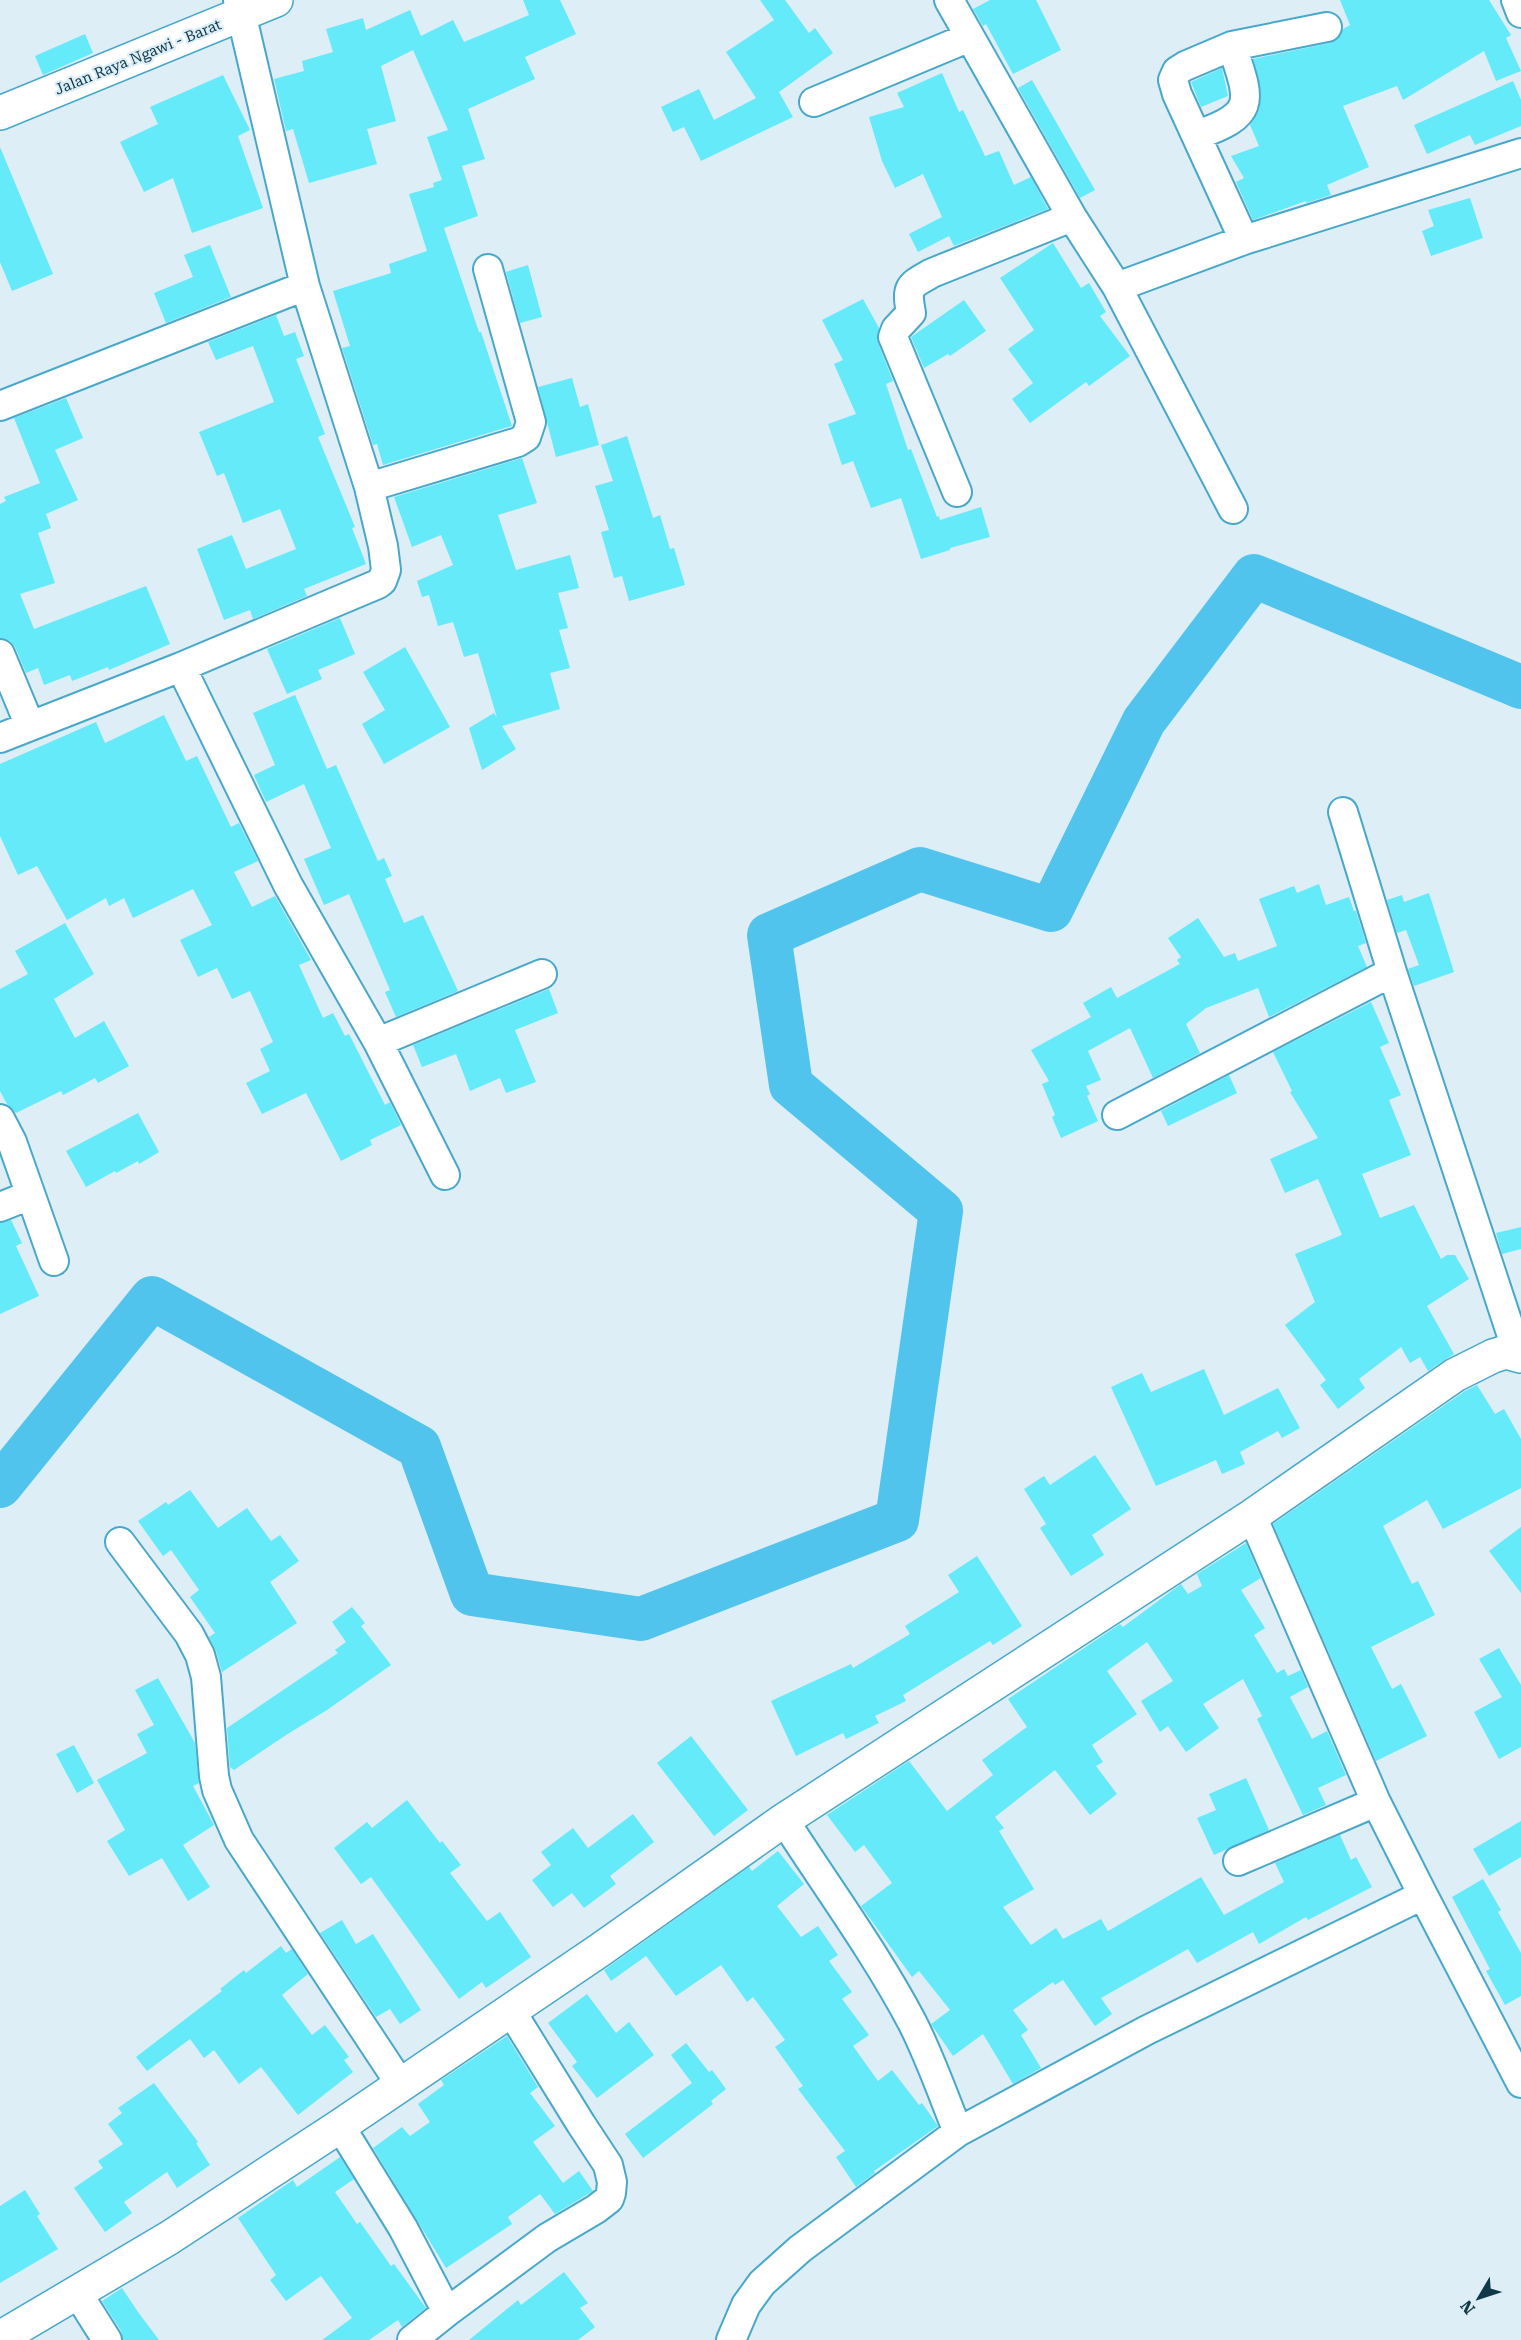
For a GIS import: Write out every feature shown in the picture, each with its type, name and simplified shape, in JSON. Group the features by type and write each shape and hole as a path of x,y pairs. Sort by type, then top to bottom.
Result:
{"street":[{"name":"Jalan Raya Ngawi - Barat","path":"0,113 240,7 276,0"},
{"path":"949,0 1072,217 1118,286 1233,509"},
{"path":"1516,0 1521,13"},
{"path":"0,738 181,667 378,584 386,570 383,546 369,487 304,286 240,7"},
{"path":"1244,240 1177,94 1173,80 1177,71 1185,66 1232,46 1327,27"},
{"path":"814,102 970,37"},
{"path":"1197,135 1230,122 1243,107 1245,87 1232,46"},
{"path":"1118,286 1244,240 1521,153"},
{"path":"957,492 894,337 896,329 911,313 908,291 911,285 932,273 1072,217"},
{"path":"369,487 518,442 526,437 531,422 488,269"},
{"path":"0,406 304,286"},
{"path":"0,654 30,726"},
{"path":"181,667 288,885 378,1042 445,1175"},
{"path":"1343,812 1392,972 1520,1355"},
{"path":"1117,1115 1392,972"},
{"path":"378,1042 542,974"},
{"path":"0,1119 12,1142 54,1261"},
{"path":"0,1207 30,1195"},
{"path":"0,2338 78,2294 169,2238 340,2126 511,2011 784,1820 1252,1516 1455,1375 1492,1356 1506,1352 1520,1355"},
{"path":"1252,1516 1376,1802 1521,2083"},
{"path":"120,1542 189,1634 200,1655 206,1677 214,1776 217,1790 239,1840 401,2085"},
{"path":"1238,1861 1376,1802"},
{"path":"784,1820 912,2022 930,2060 958,2132"},
{"path":"730,2340 746,2305 762,2283 800,2249 958,2132 1147,2030 1423,1895"},
{"path":"412,2340 547,2238 597,2209 609,2199 611,2193 612,2182 608,2165 580,2124 511,2011"},
{"path":"340,2126 403,2228 447,2312"},
{"path":"78,2294 107,2340"}],"building":[{"path":"523,0 560,0 576,34 525,57 535,79 468,109 485,159 462,166 478,216 444,228 512,426 383,465 377,444 373,445 342,348 350,346 333,291 391,273 389,264 427,251 409,194 434,187 433,183 442,180 427,137 448,130 413,50 381,66 396,121 367,129 377,164 309,183 293,129 286,131 274,79 304,71 302,61 333,52 326,29 363,18 366,30 410,10 421,36 453,20 464,42 529,15"},
{"path":"760,0 785,0 809,33 815,28 833,53 779,92 793,117 701,161 684,127 673,132 661,107 699,89 714,120 756,98 726,52 774,20"},
{"path":"990,0 1036,0 1061,50 1013,74 986,24 983,26 973,9"},
{"path":"1340,0 1489,0 1511,35 1506,38 1521,71 1496,81 1484,51 1403,100 1397,86 1343,106 1369,167 1327,185 1331,195 1306,203 1306,201 1253,220 1236,182 1244,178 1231,156 1259,146 1250,125 1259,110 1261,94 1253,59 1337,40 1343,29 1350,25"},
{"path":"85,34 93,53 43,75 35,56"},
{"path":"1222,68 1228,96 1201,107 1191,82"},
{"path":"942,73 959,112 963,110 985,156 999,151 1014,185 1031,177 1048,209 954,246 949,236 918,252 909,234 942,217 923,174 895,188 882,161 869,117 904,107 897,93"},
{"path":"223,75 250,130 238,136 263,208 192,233 173,178 144,192 120,142 158,124 150,107"},
{"path":"1032,80 1095,190 1080,198 1018,88"},
{"path":"1513,81 1521,100 1521,126 1475,145 1470,135 1427,154 1414,125"},
{"path":"0,147 53,274 12,291 0,262"},
{"path":"1470,198 1483,238 1431,256 1422,231 1434,226 1428,210"},
{"path":"1053,243 1081,288 1089,283 1106,312 1100,316 1130,356 1089,386 1086,382 1030,423 1012,399 1033,383 1008,349 1034,330 1000,278"},
{"path":"210,245 231,297 166,323 154,293 193,277 184,255"},
{"path":"528,265 542,317 520,323 506,272"},
{"path":"863,299 879,328 878,343 893,381 886,384 908,450 911,449 937,517 939,516 940,520 981,507 990,537 921,559 901,498 871,508 853,461 842,465 828,424 856,414 834,364 843,360 822,320"},
{"path":"964,300 986,331 950,356 948,354 924,368 911,337"},
{"path":"276,315 284,336 295,332 304,356 296,359 325,434 318,437 355,527 352,528 366,564 304,589 307,596 253,619 250,610 224,620 197,549 232,535 246,569 296,549 280,509 243,523 224,473 217,476 199,432 274,402 253,346 216,360 208,342"},
{"path":"572,378 580,407 588,404 599,445 556,457 538,387"},
{"path":"66,398 83,438 55,450 78,500 46,514 51,528 38,533 55,583 20,594 34,629 146,586 170,644 109,670 108,667 72,681 70,675 44,685 38,668 26,673 15,647 10,641 0,638 0,504 6,501 4,497 40,483 14,418"},
{"path":"627,436 653,518 660,515 670,549 674,548 685,585 629,601 622,576 614,578 601,532 609,530 595,486 613,481 601,445"},
{"path":"522,458 537,503 498,515 516,570 570,555 579,588 558,593 568,628 559,630 570,668 550,673 560,709 502,726 516,749 482,770 469,728 494,713 497,718 478,653 464,657 453,622 438,626 429,595 422,597 417,581 453,565 441,535 412,547 394,497"},
{"path":"340,618 355,654 318,670 322,679 287,694 267,649"},
{"path":"405,647 450,727 384,764 362,724 385,710 363,672"},
{"path":"295,695 327,769 336,765 378,861 384,858 392,876 385,879 404,923 423,915 458,991 396,1017 385,992 390,990 349,894 324,905 304,859 331,848 304,784 266,802 254,775 275,765 253,713"},
{"path":"164,715 186,761 197,756 231,827 239,823 258,861 234,872 252,907 275,896 311,960 299,965 323,1018 333,1013 345,1036 349,1034 385,1105 390,1102 401,1125 370,1140 372,1145 341,1161 306,1093 262,1114 246,1083 270,1071 260,1049 273,1042 250,991 232,999 217,968 198,977 180,940 212,925 193,889 133,918 124,898 109,906 106,898 67,920 37,866 18,875 0,836 0,764 96,722 105,743"},
{"path":"1319,884 1326,905 1349,897 1366,943 1358,946 1367,967 1269,1017 1258,988 1206,1008 1186,1024 1200,1053 1153,1078 1130,1028 1088,1051 1101,1080 1086,1086 1090,1094 1087,1096 1098,1121 1061,1138 1052,1117 1055,1115 1042,1084 1049,1081 1031,1050 1091,1017 1083,1003 1111,987 1117,998 1180,964 1177,960 1181,957 1168,938 1198,918 1224,957 1235,953 1238,961 1277,946 1259,899 1294,886 1297,893"},
{"path":"1429,893 1454,972 1414,986 1408,969 1419,965 1406,930 1397,933 1387,900 1402,895 1404,902"},
{"path":"65,923 94,974 54,999 75,1038 104,1021 129,1066 98,1083 95,1078 63,1095 61,1091 16,1113 7,1104 0,1091 0,989 28,974 15,951"},
{"path":"549,989 558,1013 515,1030 536,1082 506,1093 500,1078 470,1091 456,1054 422,1067 413,1045"},
{"path":"1371,1002 1389,1043 1380,1047 1401,1095 1389,1100 1411,1155 1362,1174 1380,1218 1414,1205 1441,1259 1447,1255 1455,1255 1469,1279 1427,1306 1454,1354 1428,1371 1420,1357 1410,1363 1401,1347 1359,1379 1365,1388 1338,1409 1320,1385 1326,1380 1285,1325 1315,1302 1295,1254 1342,1235 1318,1179 1285,1193 1270,1159 1318,1138 1290,1092 1292,1091 1273,1052"},
{"path":"1229,1075 1237,1093 1168,1126 1161,1111"},
{"path":"138,1113 159,1152 139,1164 138,1161 86,1187 66,1151"},
{"path":"11,1220 22,1243 16,1246 39,1296 0,1314 0,1223"},
{"path":"1521,1227 1521,1249 1502,1254 1496,1233"},
{"path":"1204,1369 1224,1415 1278,1388 1300,1428 1282,1438 1278,1431 1240,1452 1245,1464 1222,1474 1216,1460 1156,1486 1111,1387 1142,1373 1151,1392"},
{"path":"1477,1385 1495,1414 1504,1409 1521,1439 1521,1488 1443,1529 1427,1500 1383,1526 1412,1584 1418,1581 1435,1615 1371,1647 1392,1689 1401,1684 1427,1736 1376,1761 1273,1524"},
{"path":"1095,1455 1131,1509 1092,1535 1104,1555 1071,1576 1040,1528 1046,1524 1024,1489 1044,1476 1050,1485"},
{"path":"190,1490 218,1528 247,1508 271,1541 280,1535 299,1561 270,1582 297,1623 222,1672 209,1637 215,1633 190,1597 199,1590 171,1550 163,1556 138,1521 166,1502 168,1505"},
{"path":"1521,1527 1521,1593 1489,1551"},
{"path":"1246,1543 1261,1578 1241,1590 1265,1628 1254,1635 1277,1673 1284,1669 1288,1676 1301,1670 1308,1687 1290,1697 1312,1739 1327,1731 1346,1775 1318,1788 1326,1805 1303,1815 1257,1719 1262,1716 1243,1679 1203,1704 1219,1728 1186,1752 1168,1726 1160,1732 1141,1701 1173,1681 1147,1642 1107,1671 1137,1714 1092,1745 1103,1762 1096,1766 1117,1794 1090,1815 1055,1770 995,1817 1004,1828 999,1831 1034,1889 1003,1907 1031,1945 1056,1928 1063,1939 1101,1919 1108,1931 1201,1877 1224,1915 1284,1882 1275,1863 1340,1835 1351,1860 1356,1857 1372,1887 1308,1920 1306,1917 1259,1944 1253,1932 1197,1963 1188,1949 1101,1998 1112,2014 1095,2026 1063,1980 1055,1985 1053,1982 1013,2010 1028,2030 1021,2035 1041,2068 1013,2084 983,2034 953,2056 931,2024 950,2010 919,1971 912,1977 861,1906 892,1883 864,1845 855,1852 827,1815 909,1761 947,1811 993,1775 982,1760 1027,1727 1008,1699 1120,1624 1123,1627 1181,1584 1188,1594 1202,1586 1197,1574"},
{"path":"977,1556 1022,1626 993,1645 990,1641 903,1695 906,1701 875,1716 879,1723 846,1739 843,1733 796,1756 771,1701 851,1664 853,1668 910,1634 905,1626 959,1592 948,1575"},
{"path":"352,1607 365,1623 361,1626 391,1665 327,1710 234,1770 230,1767 227,1728 338,1653 335,1650 346,1642 332,1622"},
{"path":"1499,1648 1521,1685 1521,1747 1499,1759 1474,1712 1502,1697 1479,1659"},
{"path":"158,1678 195,1743 199,1783 193,1786 214,1825 183,1845 210,1887 188,1901 162,1858 129,1876 107,1841 125,1830 97,1780 147,1753 137,1734 154,1725 135,1690"},
{"path":"691,1736 748,1810 714,1836 657,1763"},
{"path":"74,1745 94,1783 77,1793 56,1754"},
{"path":"1246,1778 1269,1830 1214,1855 1197,1818 1216,1810 1209,1794"},
{"path":"407,1800 440,1843 442,1841 461,1865 450,1873 487,1921 500,1912 531,1957 486,1988 482,1982 459,1999 371,1877 361,1884 334,1848 367,1822 372,1828"},
{"path":"633,1814 654,1842 610,1876 616,1884 584,1908 572,1893 553,1907 532,1880 551,1865 541,1852 573,1828 588,1848"},
{"path":"1521,1821 1521,1857 1489,1876 1473,1849"},
{"path":"778,1851 804,1884 777,1906 801,1937 818,1926 838,1955 829,1961 852,1992 842,1999 869,2035 853,2046 878,2081 892,2070 919,2105 922,2103 938,2126 874,2171 875,2173 856,2187 836,2157 845,2151 798,2089 803,2086 775,2047 785,2040 753,1997 747,2002 721,1965 676,1996 646,1956 611,1981 604,1970 749,1867 752,1871"},
{"path":"1483,1879 1501,1910 1498,1912 1521,1953 1521,1996 1505,2005 1486,1971 1490,1969 1452,1897"},
{"path":"342,1920 356,1944 373,1934 421,2010 400,2024 390,2009 376,2017 320,1933"},
{"path":"281,1946 286,1953 292,1949 308,1974 282,1995 312,2035 325,2025 349,2057 344,2060 353,2072 298,2115 261,2067 239,2084 214,2050 204,2058 190,2039 147,2071 136,2057 222,1991 220,1989 244,1970 246,1973"},
{"path":"587,1994 616,2033 629,2022 654,2055 597,2098 572,2066 577,2062 548,2023"},
{"path":"507,2036 538,2087 530,2093 555,2126 533,2142 563,2183 579,2171 593,2191 555,2214 540,2194 508,2217 512,2224 446,2268 373,2148 402,2127 410,2136 430,2122 418,2104 444,2085 441,2080"},
{"path":"686,2043 709,2072 712,2070 726,2089 711,2101 713,2104 643,2158 625,2134 692,2083 671,2055"},
{"path":"154,2083 198,2142 196,2143 210,2165 177,2188 167,2172 124,2202 132,2213 105,2232 74,2188 103,2168 98,2161 123,2144 108,2124 122,2113 118,2108"},
{"path":"340,2157 354,2179 335,2192 357,2224 360,2222 391,2266 394,2264 426,2308 402,2327 398,2320 369,2340 322,2340 352,2318 321,2276 286,2301 270,2280 276,2275 238,2218 293,2180 297,2187"},
{"path":"25,2190 40,2214 37,2216 58,2249 0,2283 0,2206"},
{"path":"564,2272 588,2303 580,2308 595,2327 578,2340 469,2340 518,2300 521,2305"},
{"path":"122,2288 159,2340 123,2340 121,2331 102,2301"}],"waterway":[{"path":"0,1486 152,1298 419,1447 472,1594 641,1619 897,1520 941,1211 791,1085 769,935 920,869 1051,910 1144,721 1254,576 1521,687"}]}
